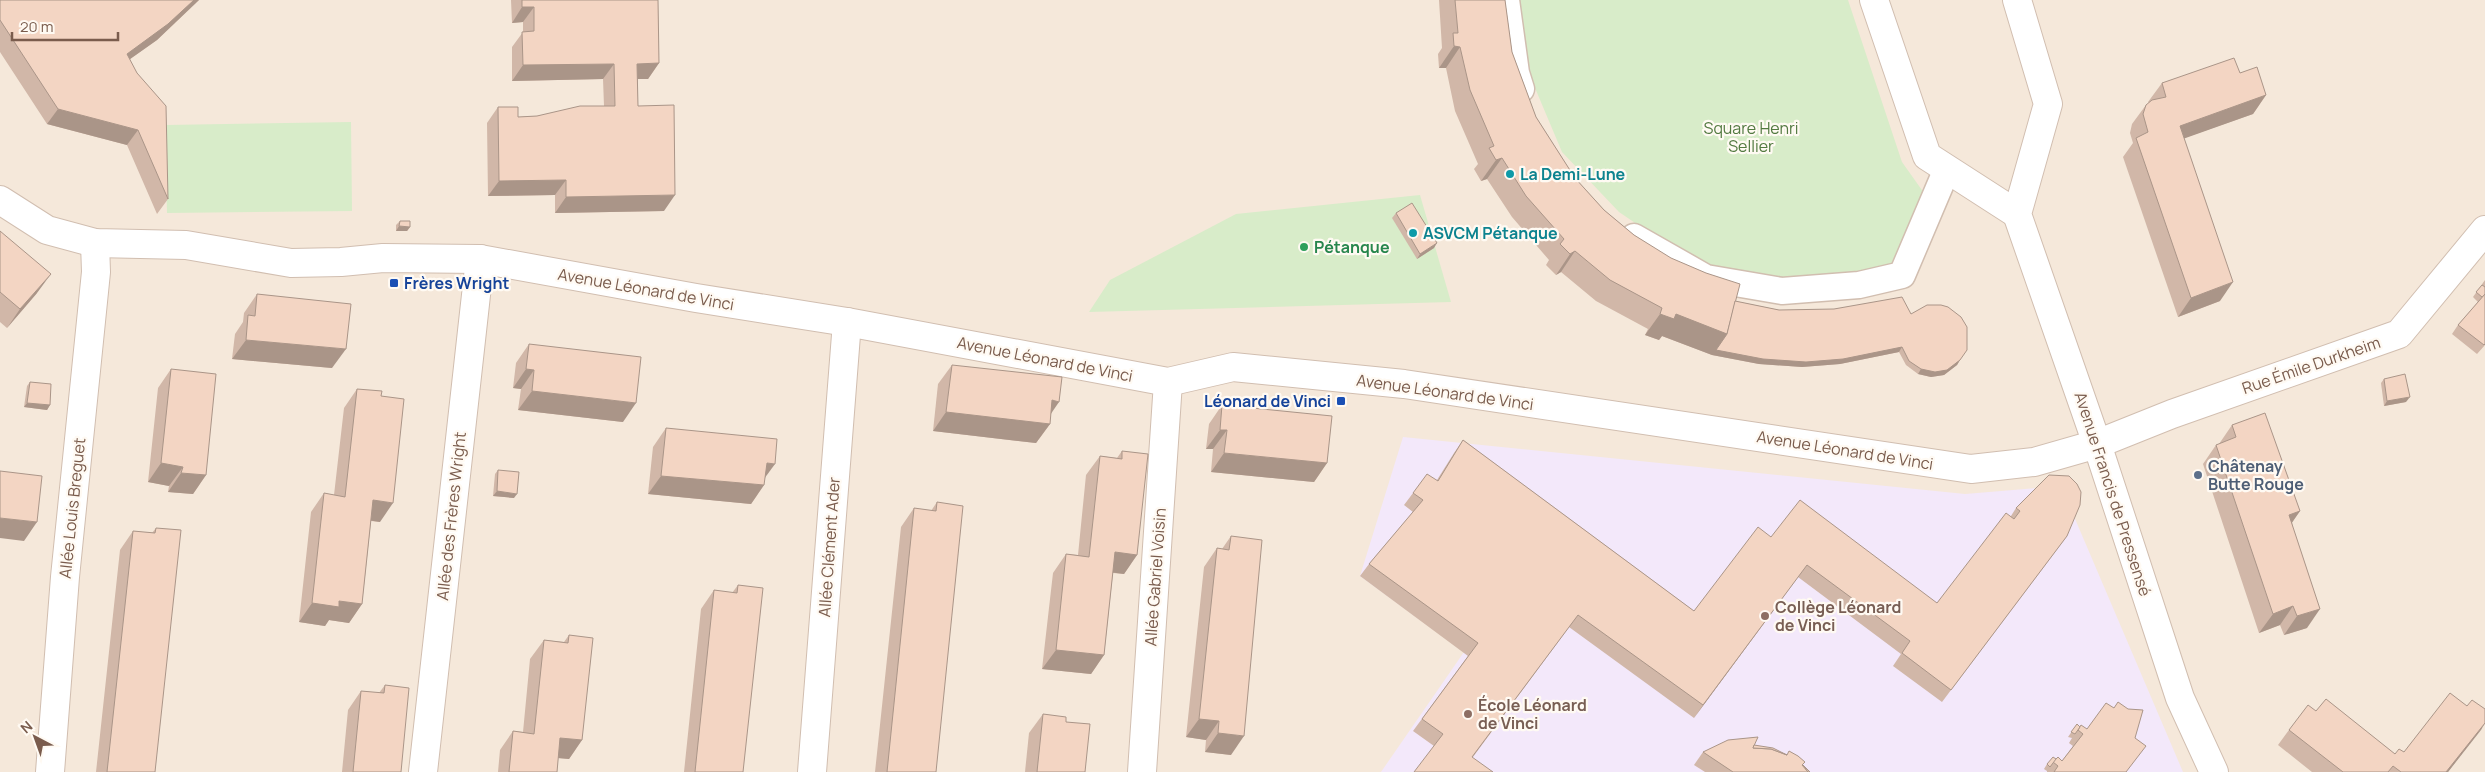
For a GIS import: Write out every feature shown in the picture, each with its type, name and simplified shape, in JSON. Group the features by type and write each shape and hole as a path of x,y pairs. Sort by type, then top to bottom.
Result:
{"street":[{"path":"1506,0 1516,73 1528,108"},
{"path":"1874,0 1927,156 2017,214 2048,104 2017,0"},
{"path":"1615,225 1706,278 1782,291 1859,285 1902,275 1947,169"},
{"name":"Avenue Léonard de Vinci","path":"0,200 47,230 96,243 186,245 292,263 341,262 383,258 480,259 696,298 847,322 1168,382 1233,367 1404,384 1971,469 2034,462 2097,444"},
{"name":"Avenue Francis de Pressensé","path":"2017,214 2097,444 2180,698 2214,772"},
{"name":"Rue Émile Durkheim","path":"2097,444 2172,414 2399,334 2485,230"},
{"name":"Allée Louis Breguet","path":"50,772 65,577 96,272 96,243"},
{"name":"Allée des Frères Wright","path":"423,772 480,259"},
{"name":"Allée Clément Ader","path":"812,772 847,322"},
{"name":"Allée Gabriel Voisin","path":"1142,772 1168,382"}],"shaded area":[{"path":"0,0 2485,0 2485,772 0,772"},
{"name":"Collège Léonard de Vinci","path":"1403,437 1965,494 2061,486 2183,772 1381,772 1464,652 1360,576"}],"green space":[{"name":"Square Henri Sellier","path":"1519,0 1848,0 1902,162 1924,193 1887,273 1775,282 1694,263 1619,212 1562,152 1527,69"},
{"path":"351,122 352,211 167,213 165,125"},
{"name":"Pétanque","path":"1420,195 1451,302 1089,312 1110,280 1236,214"}],"building":[{"path":"0,0 194,0 168,24 127,54 137,73 166,106 168,199 138,130 58,109 0,20"},
{"path":"522,0 658,0 659,63 637,64 638,106 674,105 675,195 566,197 566,180 499,181 498,107 518,107 518,117 537,116 580,106 615,106 614,64 523,65 522,32 534,31 534,7 522,7"},
{"path":"1455,0 1505,0 1512,52 1536,117 1575,178 1604,210 1634,235 1671,258 1706,273 1740,284 1727,334 1676,314 1674,319 1660,314 1662,308 1610,280 1575,251 1570,254 1560,244 1564,239 1526,196 1502,158 1496,160 1489,148 1494,146 1470,90 1460,47 1454,46 1453,33 1458,33"},
{"path":"2234,58 2240,73 2257,67 2266,95 2180,126 2233,282 2191,298 2136,138 2148,132 2143,114 2146,105 2152,100 2166,97 2162,83"},
{"name":"ASVCM Pétanque","path":"1412,203 1437,243 1420,254 1396,213"},
{"path":"400,221 410,221 410,227 399,226"},
{"path":"0,231 51,274 20,309 0,292"},
{"path":"2482,285 2485,287 2485,294 2482,297 2476,292"},
{"path":"257,294 351,304 346,349 246,340 248,315 255,316"},
{"path":"2485,294 2485,344 2484,345 2458,325"},
{"path":"1902,297 1911,314 1927,305 1941,305 1948,307 1961,317 1967,327 1967,350 1960,360 1947,370 1935,372 1921,369 1909,361 1902,347 1843,359 1806,362 1763,359 1716,350 1727,334 1735,301 1779,310 1834,309"},
{"path":"529,344 641,357 636,403 532,391 534,370 526,369"},
{"path":"952,365 1062,377 1059,402 1052,400 1050,424 946,412"},
{"path":"171,369 216,374 206,475 181,473 183,467 161,463"},
{"path":"2405,374 2410,397 2387,401 2384,379"},
{"path":"30,382 51,384 50,405 27,403"},
{"path":"357,389 382,391 381,396 404,399 393,503 373,500 362,604 339,601 339,607 312,603 324,493 345,497"},
{"path":"1222,405 1332,416 1327,463 1224,453 1227,430 1220,430"},
{"path":"2265,413 2300,511 2289,515 2320,609 2297,616 2293,606 2273,614 2216,445 2236,437 2232,425"},
{"path":"666,428 777,439 775,464 767,463 764,485 661,476"},
{"path":"1463,440 1694,611 1758,527 1771,537 1800,500 1937,603 2006,513 2014,519 2020,511 2016,508 2049,475 2069,476 2077,484 2081,492 2080,505 2067,536 1951,690 1902,653 1910,641 1807,565 1703,705 1578,615 1472,757 1493,772 1414,772 1443,734 1422,719 1478,643 1369,564 1423,500 1413,493 1427,474 1438,481"},
{"path":"1122,451 1148,454 1137,555 1115,552 1104,655 1056,650 1066,554 1089,557 1100,456 1122,459"},
{"path":"498,470 519,472 517,494 497,491"},
{"path":"0,471 42,476 37,522 0,518"},
{"path":"937,502 963,506 936,772 887,772 914,508 936,511"},
{"path":"156,528 181,530 155,772 107,772 133,531 155,533"},
{"path":"1231,536 1262,540 1244,736 1218,733 1219,721 1199,719 1217,548 1229,550"},
{"path":"738,585 763,588 743,772 695,772 714,590 737,593"},
{"path":"569,635 593,638 582,740 560,738 557,772 509,772 513,731 534,734 544,640 568,643"},
{"path":"385,685 409,688 401,772 353,772 361,691 384,693"},
{"path":"2450,693 2467,706 2472,700 2485,709 2485,723 2446,772 2401,772 2393,766 2388,772 2343,772 2289,730 2308,705 2316,711 2326,699 2395,754 2399,749 2404,752"},
{"path":"2118,702 2128,709 2143,710 2135,738 2146,746 2126,772 2054,772 2058,766 2053,762 2058,757 2062,761 2083,734 2078,730 2081,725 2087,729 2106,703 2114,708"},
{"path":"1043,714 1066,717 1066,722 1090,724 1085,772 1037,772"},
{"path":"2077,724 2080,727 2075,734 2071,732"},
{"path":"1758,737 1753,748 1771,749 1787,755 1789,751 1805,762 1802,765 1808,772 1733,772 1703,752 1728,740"},
{"path":"1754,745 1773,748 1787,755 1771,749 1753,748"},
{"path":"2053,757 2056,759 2050,767 2047,764"}],"place":[{"name":"La Demi-Lune","path":"1510,174"},
{"name":"ASVCM Pétanque","path":"1413,233"},
{"name":"Pétanque","path":"1304,247"},
{"name":"Frères Wright","path":"394,283"},
{"name":"Léonard de Vinci","path":"1341,401"},
{"name":"Châtenay Butte Rouge","path":"2198,475"},
{"name":"Collège Léonard de Vinci","path":"1765,616"},
{"name":"École Léonard de Vinci","path":"1468,714"}]}
